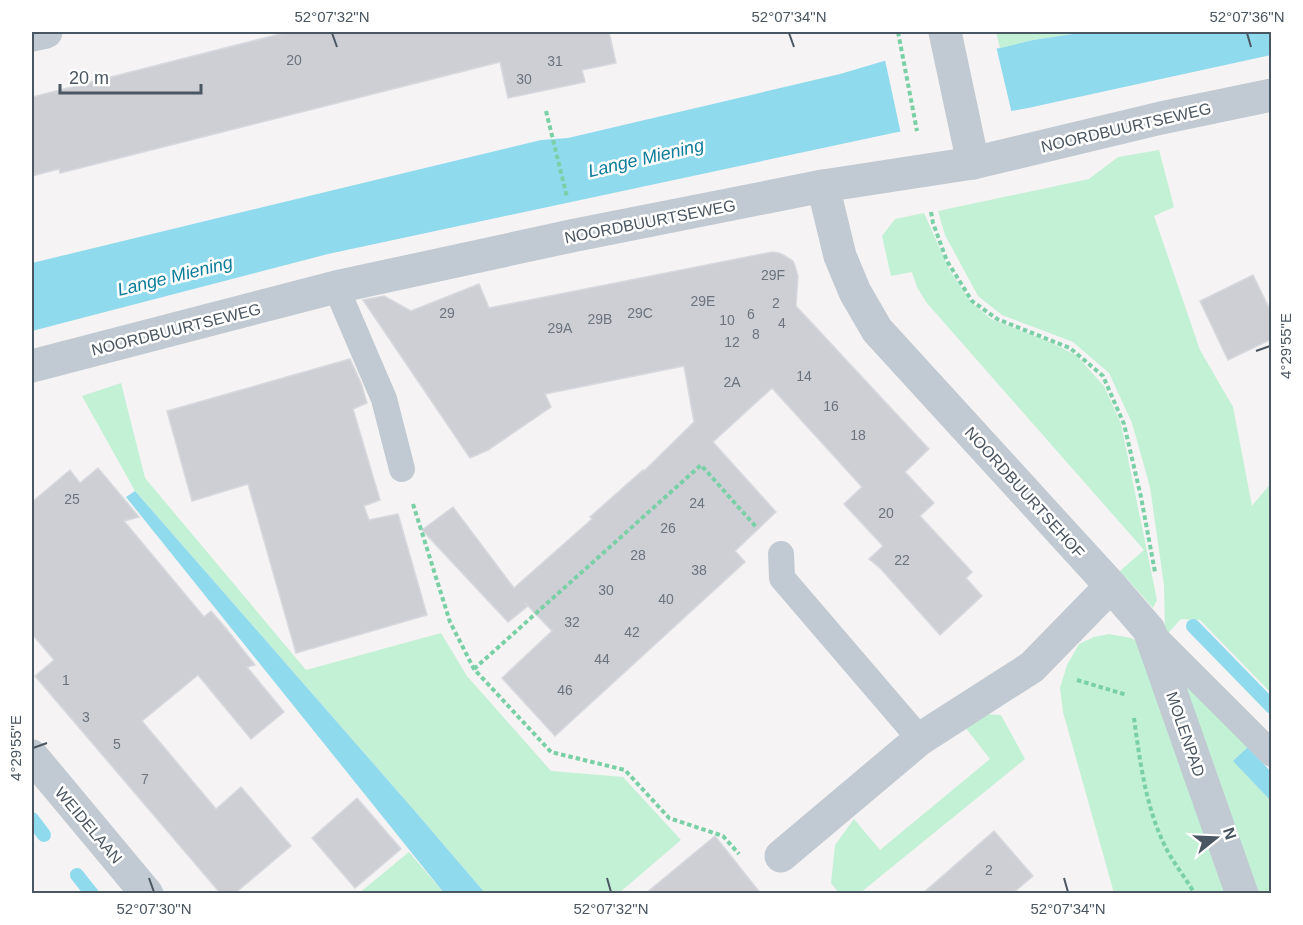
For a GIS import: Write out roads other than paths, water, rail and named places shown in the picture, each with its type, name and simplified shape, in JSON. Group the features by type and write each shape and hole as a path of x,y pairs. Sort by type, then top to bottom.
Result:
{"street":[{"path":"32,35 46,32"},
{"path":"946,36 970,151"},
{"name":"NOORDBUURTSEWEG","path":"32,366 336,287 576,235 824,186 970,151 1161,118 1272,95"},
{"name":"NOORDBUURTSEHOF","path":"824,186 840,256 855,292 877,330 1111,586"},
{"path":"781,856 920,739 1032,667 1111,586"},
{"name":"MOLENPAD","path":"1111,586 1149,630 1242,894"},
{"name":"WEIDELAAN","path":"32,756 147,894"}],"lane":[{"path":"336,287 384,399 402,469"},
{"path":"781,554 782,578 920,739"},
{"path":"1149,630 1272,754"}],"water":[{"name":"Lange Miening","path":"1086,32 1271,32 1271,55 328,254 32,331 32,263 541,140 568,138 840,74 884,61 1000,48 1033,40"},
{"path":"135,491 485,893 444,893 126,497"},
{"path":"1248,747 1271,772 1271,801 1233,761"}],"waterway":[{"path":"1193,626 1272,707"},
{"path":"32,819 44,835"},
{"path":"77,875 92,894"}]}
